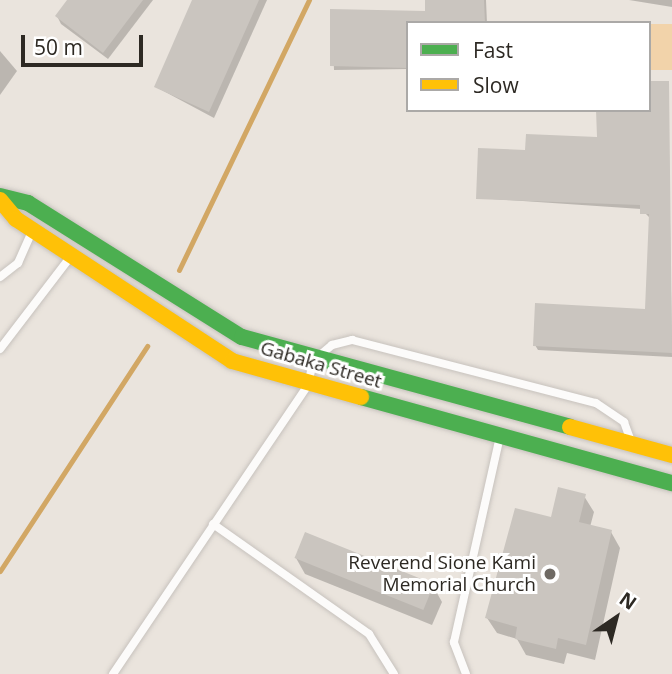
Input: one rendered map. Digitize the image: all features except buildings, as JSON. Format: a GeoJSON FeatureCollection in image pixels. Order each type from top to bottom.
{"type":"FeatureCollection","features":[{"type":"Feature","properties":{"kind":"street","name":"Gabaka Street"},"geometry":{"type":"LineString","coordinates":[[0,198],[33,230],[202,347],[307,385],[672,483]]}},
{"type":"Feature","properties":{"kind":"street","name":"Gabaka Street"},"geometry":{"type":"LineString","coordinates":[[0,198],[28,203],[213,323],[313,361],[672,455]]}},
{"type":"Feature","properties":{"kind":"lane"},"geometry":{"type":"LineString","coordinates":[[0,277],[18,263],[33,230]]}},
{"type":"Feature","properties":{"kind":"lane"},"geometry":{"type":"LineString","coordinates":[[0,349],[71,256]]}},
{"type":"Feature","properties":{"kind":"lane"},"geometry":{"type":"LineString","coordinates":[[113,674],[307,385],[313,361],[332,345],[352,340],[526,384],[613,412],[632,443]]}},
{"type":"Feature","properties":{"kind":"lane"},"geometry":{"type":"LineString","coordinates":[[466,674],[454,642],[500,436]]}},
{"type":"Feature","properties":{"kind":"lane"},"geometry":{"type":"LineString","coordinates":[[213,524],[369,634],[394,674]]}},
{"type":"Feature","properties":{"kind":"shaded area"},"geometry":{"type":"Polygon","coordinates":[[[651,24],[672,24],[672,70],[651,70],[651,24]]]}},
{"type":"Feature","properties":{"kind":"waterway"},"geometry":{"type":"LineString","coordinates":[[179,270],[309,0]]}},
{"type":"Feature","properties":{"kind":"waterway"},"geometry":{"type":"LineString","coordinates":[[0,571],[147,346]]}},
{"type":"Feature","properties":{"kind":"traffic: fast"},"geometry":{"type":"LineString","coordinates":[[0,196],[28,203],[242,337],[570,427]]}},
{"type":"Feature","properties":{"kind":"traffic: fast"},"geometry":{"type":"LineString","coordinates":[[361,397],[672,483]]}},
{"type":"Feature","properties":{"kind":"traffic: slow"},"geometry":{"type":"LineString","coordinates":[[0,200],[16,219],[232,361],[361,397]]}},
{"type":"Feature","properties":{"kind":"traffic: slow"},"geometry":{"type":"LineString","coordinates":[[570,427],[672,455]]}},
{"type":"Feature","properties":{"kind":"place","name":"Reverend Sione Kami Memorial Church"},"geometry":{"type":"Point","coordinates":[550,574]}}]}
